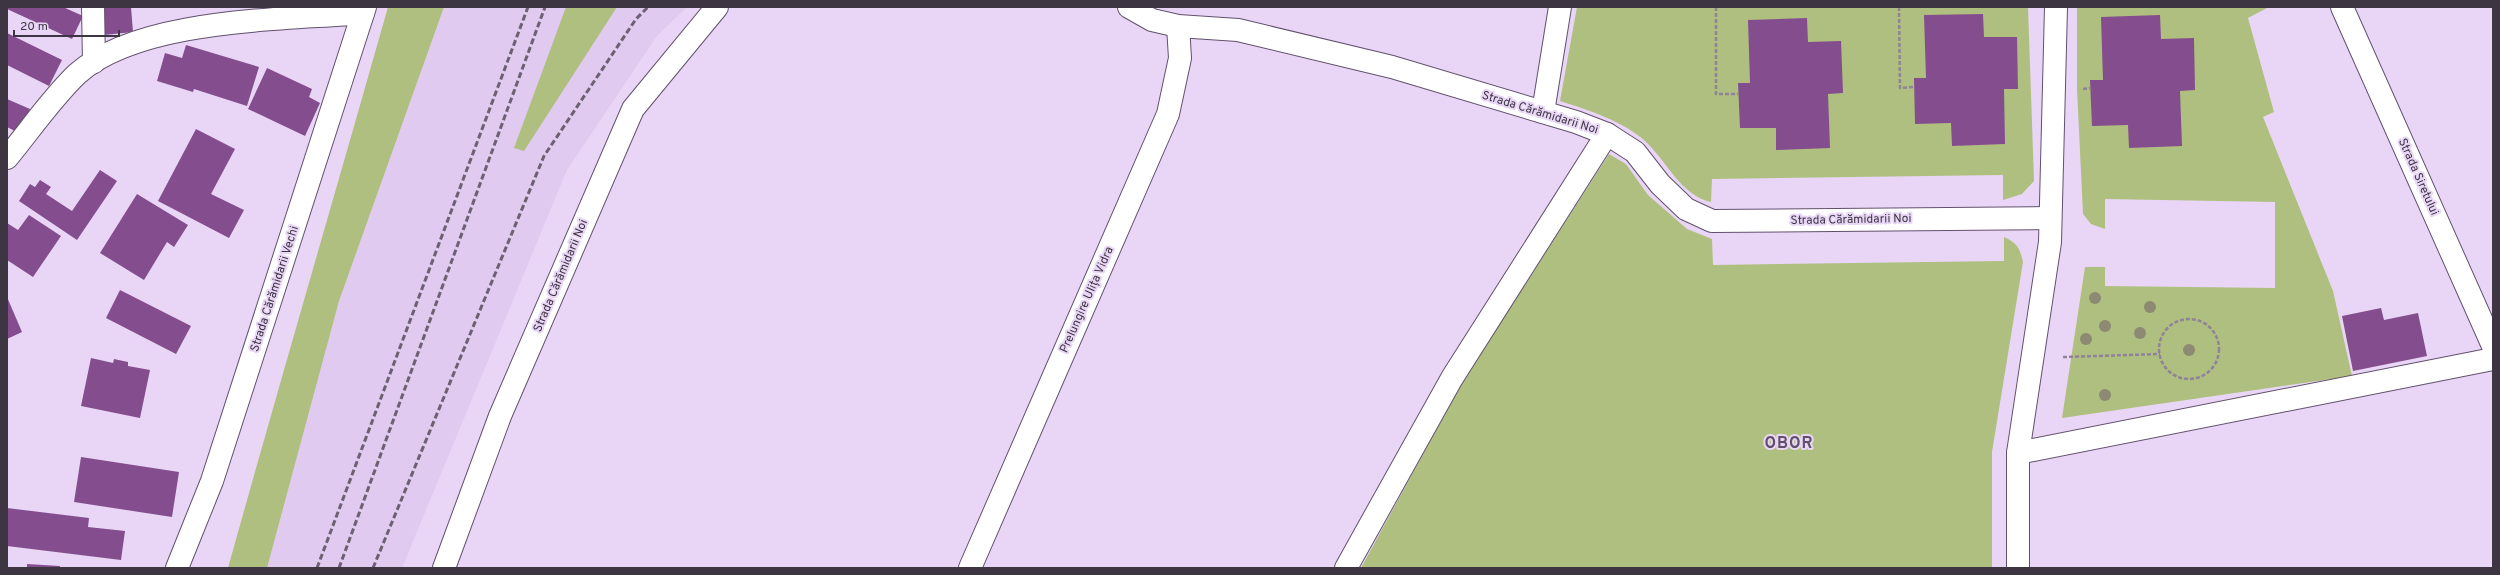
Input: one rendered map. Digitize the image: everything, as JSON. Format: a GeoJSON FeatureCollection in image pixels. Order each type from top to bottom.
{"type":"FeatureCollection","features":[{"type":"Feature","properties":{"kind":"street"},"geometry":{"type":"LineString","coordinates":[[93,7],[94,62]]}},
{"type":"Feature","properties":{"kind":"street","name":"Strada Cărămidarii Noi"},"geometry":{"type":"LineString","coordinates":[[444,568],[500,416],[633,109],[717,7]]}},
{"type":"Feature","properties":{"kind":"street","name":"Strada Cărămidarii Noi"},"geometry":{"type":"LineString","coordinates":[[1129,7],[1152,20],[1178,26],[1238,30],[1392,67],[1542,112],[1607,134],[1635,152],[1660,184],[1686,209],[1712,221],[2050,218]]}},
{"type":"Feature","properties":{"kind":"street"},"geometry":{"type":"LineString","coordinates":[[1542,112],[1560,7]]}},
{"type":"Feature","properties":{"kind":"street"},"geometry":{"type":"LineString","coordinates":[[2018,568],[2018,453],[2050,242],[2056,7]]}},
{"type":"Feature","properties":{"kind":"street","name":"Strada Siretului"},"geometry":{"type":"LineString","coordinates":[[2342,7],[2493,346]]}},
{"type":"Feature","properties":{"kind":"street"},"geometry":{"type":"LineString","coordinates":[[7,158],[77,74],[94,62],[142,41],[195,28],[364,10]]}},
{"type":"Feature","properties":{"kind":"street","name":"Strada Cărămidarii Vechi"},"geometry":{"type":"LineString","coordinates":[[176,568],[212,481],[364,10]]}},
{"type":"Feature","properties":{"kind":"street","name":"Prelungire Ulița Vidra"},"geometry":{"type":"LineString","coordinates":[[970,568],[1168,114],[1180,58],[1178,26]]}},
{"type":"Feature","properties":{"kind":"street"},"geometry":{"type":"LineString","coordinates":[[1346,568],[1452,378],[1607,134]]}},
{"type":"Feature","properties":{"kind":"street"},"geometry":{"type":"LineString","coordinates":[[2018,453],[2493,359]]}},
{"type":"Feature","properties":{"kind":"path"},"geometry":{"type":"LineString","coordinates":[[1716,7],[1716,94],[1738,94]]}},
{"type":"Feature","properties":{"kind":"path"},"geometry":{"type":"LineString","coordinates":[[1899,7],[1900,88],[1914,87]]}},
{"type":"Feature","properties":{"kind":"path"},"geometry":{"type":"LineString","coordinates":[[2184,319],[2205,323],[2213,330],[2220,349],[2218,360],[2212,369],[2204,376],[2194,379],[2174,376],[2166,369],[2160,354],[2161,338],[2166,330],[2174,323],[2184,319]]}},
{"type":"Feature","properties":{"kind":"path"},"geometry":{"type":"LineString","coordinates":[[2033,358],[2160,354]]}},
{"type":"Feature","properties":{"kind":"shaded area"},"geometry":{"type":"Polygon","coordinates":[[[444,7],[687,7],[657,36],[567,170],[402,568],[267,568],[339,301],[444,7]]]}},
{"type":"Feature","properties":{"kind":"green space"},"geometry":{"type":"Polygon","coordinates":[[[388,7],[444,7],[339,301],[267,568],[228,568],[267,428],[388,7]]]}},
{"type":"Feature","properties":{"kind":"green space"},"geometry":{"type":"Polygon","coordinates":[[[566,7],[617,7],[524,151],[514,148],[566,7]]]}},
{"type":"Feature","properties":{"kind":"green space"},"geometry":{"type":"Polygon","coordinates":[[[1577,7],[2028,7],[2034,181],[2022,194],[2003,200],[2003,175],[1712,179],[1711,202],[1700,198],[1682,185],[1653,149],[1636,134],[1605,117],[1560,101],[1577,7]]]}},
{"type":"Feature","properties":{"kind":"green space"},"geometry":{"type":"Polygon","coordinates":[[[2077,7],[2269,7],[2248,18],[2274,112],[2263,117],[2333,291],[2352,376],[2062,418],[2085,267],[2105,267],[2105,286],[2275,288],[2275,202],[2105,199],[2105,229],[2091,224],[2083,214],[2077,89],[2077,7]]]}},
{"type":"Feature","properties":{"kind":"green space"},"geometry":{"type":"Polygon","coordinates":[[[1609,154],[1626,164],[1648,195],[1687,229],[1712,239],[1713,265],[2004,261],[2004,237],[2015,244],[2021,253],[2023,262],[1992,452],[1992,568],[1361,568],[1463,381],[1609,154]]]}},
{"type":"Feature","properties":{"kind":"building"},"geometry":{"type":"Polygon","coordinates":[[[7,7],[63,7],[83,16],[72,39],[7,9],[7,7]]]}},
{"type":"Feature","properties":{"kind":"building"},"geometry":{"type":"Polygon","coordinates":[[[102,7],[131,7],[133,32],[104,35],[102,7]]]}},
{"type":"Feature","properties":{"kind":"building"},"geometry":{"type":"Polygon","coordinates":[[[1983,14],[1984,37],[2017,37],[2018,89],[2004,89],[2005,144],[1952,146],[1951,123],[1915,124],[1914,78],[1926,78],[1924,15],[1983,14]]]}},
{"type":"Feature","properties":{"kind":"building"},"geometry":{"type":"Polygon","coordinates":[[[2160,15],[2161,39],[2194,38],[2195,90],[2180,91],[2182,146],[2129,148],[2128,125],[2092,126],[2090,80],[2103,80],[2101,17],[2160,15]]]}},
{"type":"Feature","properties":{"kind":"building"},"geometry":{"type":"Polygon","coordinates":[[[1807,18],[1808,42],[1841,41],[1843,93],[1828,94],[1830,148],[1776,150],[1776,128],[1740,128],[1738,83],[1750,83],[1748,20],[1807,18]]]}},
{"type":"Feature","properties":{"kind":"building"},"geometry":{"type":"Polygon","coordinates":[[[7,33],[62,60],[49,86],[7,65],[7,33]]]}},
{"type":"Feature","properties":{"kind":"building"},"geometry":{"type":"Polygon","coordinates":[[[186,45],[259,67],[247,106],[194,89],[193,92],[157,81],[165,53],[182,58],[186,45]]]}},
{"type":"Feature","properties":{"kind":"building"},"geometry":{"type":"Polygon","coordinates":[[[267,68],[312,89],[309,97],[320,103],[305,136],[248,109],[267,68]]]}},
{"type":"Feature","properties":{"kind":"building"},"geometry":{"type":"Polygon","coordinates":[[[7,99],[30,109],[19,133],[7,127],[7,99]]]}},
{"type":"Feature","properties":{"kind":"building"},"geometry":{"type":"Polygon","coordinates":[[[196,129],[235,149],[211,194],[244,210],[229,238],[158,201],[196,129]]]}},
{"type":"Feature","properties":{"kind":"building"},"geometry":{"type":"Polygon","coordinates":[[[100,170],[117,181],[77,240],[19,201],[30,184],[35,187],[40,180],[51,187],[46,194],[72,211],[100,170]]]}},
{"type":"Feature","properties":{"kind":"building"},"geometry":{"type":"Polygon","coordinates":[[[137,194],[188,225],[174,247],[167,242],[144,280],[100,253],[137,194]]]}},
{"type":"Feature","properties":{"kind":"building"},"geometry":{"type":"Polygon","coordinates":[[[29,215],[61,236],[33,277],[7,260],[7,223],[18,230],[29,215]]]}},
{"type":"Feature","properties":{"kind":"building"},"geometry":{"type":"Polygon","coordinates":[[[120,290],[191,326],[176,354],[106,318],[120,290]]]}},
{"type":"Feature","properties":{"kind":"building"},"geometry":{"type":"Polygon","coordinates":[[[7,297],[22,332],[7,339],[7,297]]]}},
{"type":"Feature","properties":{"kind":"building"},"geometry":{"type":"Polygon","coordinates":[[[2381,308],[2384,320],[2418,313],[2427,356],[2353,371],[2342,316],[2381,308]]]}},
{"type":"Feature","properties":{"kind":"building"},"geometry":{"type":"Polygon","coordinates":[[[91,358],[113,363],[114,359],[128,362],[128,366],[150,370],[140,418],[81,406],[91,358]]]}},
{"type":"Feature","properties":{"kind":"building"},"geometry":{"type":"Polygon","coordinates":[[[81,457],[179,472],[172,517],[74,502],[81,457]]]}},
{"type":"Feature","properties":{"kind":"building"},"geometry":{"type":"Polygon","coordinates":[[[7,508],[89,518],[88,527],[125,531],[121,560],[7,546],[7,508]]]}},
{"type":"Feature","properties":{"kind":"building"},"geometry":{"type":"Polygon","coordinates":[[[27,564],[60,566],[60,568],[27,568],[27,564]]]}},
{"type":"Feature","properties":{"kind":"railway"},"geometry":{"type":"LineString","coordinates":[[317,568],[528,7]]}},
{"type":"Feature","properties":{"kind":"railway"},"geometry":{"type":"LineString","coordinates":[[339,568],[545,7]]}},
{"type":"Feature","properties":{"kind":"railway"},"geometry":{"type":"LineString","coordinates":[[373,568],[544,156],[636,19],[648,7]]}},
{"type":"Feature","properties":{"kind":"district","name":"OBOR"},"geometry":{"type":"Point","coordinates":[1789,444]}}]}
